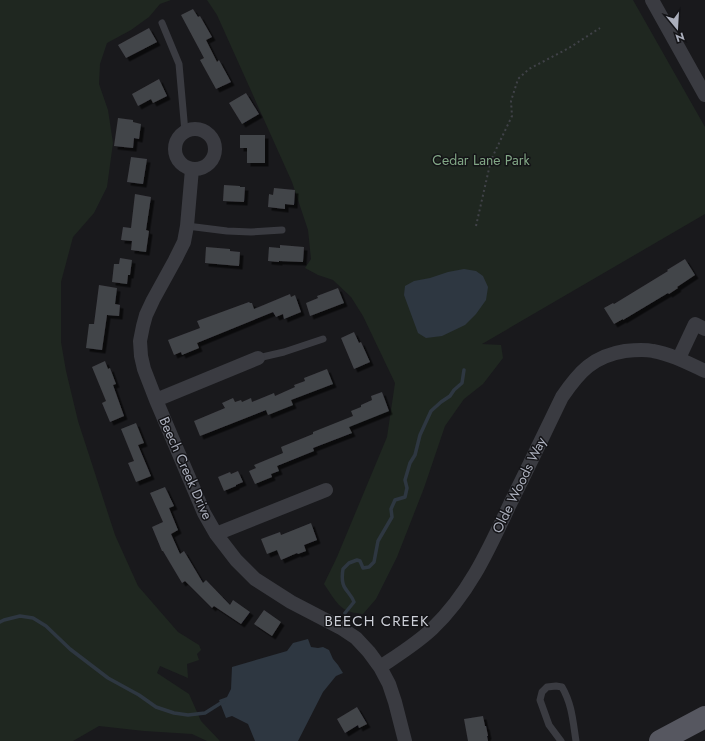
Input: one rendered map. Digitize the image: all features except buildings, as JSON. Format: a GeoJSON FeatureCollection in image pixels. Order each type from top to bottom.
{"type":"FeatureCollection","features":[{"type":"Feature","properties":{"kind":"main road"},"geometry":{"type":"LineString","coordinates":[[660,741],[705,717]]}},
{"type":"Feature","properties":{"kind":"street"},"geometry":{"type":"LineString","coordinates":[[652,0],[705,95]]}},
{"type":"Feature","properties":{"kind":"street"},"geometry":{"type":"LineString","coordinates":[[193,129],[206,132],[214,143],[214,156],[210,162],[199,169],[192,169],[180,164],[177,158],[175,146],[181,134],[185,132],[193,129]]}},
{"type":"Feature","properties":{"kind":"street","name":"Beech Creek Drive"},"geometry":{"type":"LineString","coordinates":[[192,169],[187,226],[184,242],[153,300],[143,326],[140,341],[144,369],[204,513],[216,534],[236,560],[255,579],[291,602],[341,628],[356,638],[369,652],[380,667],[389,684],[405,741]]}},
{"type":"Feature","properties":{"kind":"street"},"geometry":{"type":"LineString","coordinates":[[679,358],[695,324],[705,329]]}},
{"type":"Feature","properties":{"kind":"street","name":"Olde Woods Way"},"geometry":{"type":"LineString","coordinates":[[380,667],[415,644],[432,629],[474,577],[562,397],[573,380],[585,368],[599,359],[617,352],[635,350],[653,351],[679,358],[705,371]]}},
{"type":"Feature","properties":{"kind":"street","name":"Beech Creek Drive"},"geometry":{"type":"LineString","coordinates":[[156,400],[258,358]]}},
{"type":"Feature","properties":{"kind":"street","name":"Beech Creek Drive"},"geometry":{"type":"LineString","coordinates":[[216,534],[326,490]]}},
{"type":"Feature","properties":{"kind":"lane"},"geometry":{"type":"LineString","coordinates":[[162,23],[179,64],[185,132]]}},
{"type":"Feature","properties":{"kind":"lane"},"geometry":{"type":"LineString","coordinates":[[187,226],[226,231],[251,232],[282,230]]}},
{"type":"Feature","properties":{"kind":"lane"},"geometry":{"type":"LineString","coordinates":[[258,358],[284,352],[323,339]]}},
{"type":"Feature","properties":{"kind":"lane"},"geometry":{"type":"LineString","coordinates":[[561,741],[549,726],[540,700],[542,692],[547,687],[562,687],[567,696],[572,712],[576,741]]}},
{"type":"Feature","properties":{"kind":"path"},"geometry":{"type":"LineString","coordinates":[[476,226],[491,160],[512,116],[511,101],[518,79],[529,69],[569,48],[600,28]]}},
{"type":"Feature","properties":{"kind":"green space"},"geometry":{"type":"Polygon","coordinates":[[[0,0],[171,0],[160,4],[149,17],[131,30],[107,43],[100,64],[99,84],[108,110],[113,143],[107,187],[94,213],[73,237],[61,282],[61,342],[66,371],[78,421],[115,535],[138,586],[178,632],[199,645],[201,650],[197,654],[199,660],[187,664],[188,678],[160,666],[157,673],[189,694],[201,721],[220,741],[207,741],[192,734],[99,726],[73,741],[0,741],[0,0]]]}},
{"type":"Feature","properties":{"kind":"green space","name":"Cedar Lane Park"},"geometry":{"type":"Polygon","coordinates":[[[207,0],[633,0],[705,127],[705,214],[482,344],[501,345],[503,358],[483,384],[464,399],[445,426],[424,488],[397,557],[376,599],[363,614],[354,613],[341,607],[324,584],[337,557],[387,437],[395,383],[363,316],[351,297],[333,280],[318,275],[305,268],[311,259],[308,230],[292,182],[217,15],[207,0]]]}},
{"type":"Feature","properties":{"kind":"shaded area"},"geometry":{"type":"Polygon","coordinates":[[[464,269],[476,271],[483,276],[488,287],[486,300],[476,314],[465,325],[442,336],[426,338],[418,333],[404,295],[405,286],[414,281],[464,269]]]}},
{"type":"Feature","properties":{"kind":"shaded area"},"geometry":{"type":"Polygon","coordinates":[[[308,639],[311,647],[323,647],[329,650],[333,659],[343,673],[336,676],[323,692],[298,741],[255,741],[248,724],[232,716],[226,718],[219,700],[227,697],[231,689],[232,667],[287,651],[293,643],[308,639]]]}},
{"type":"Feature","properties":{"kind":"waterway"},"geometry":{"type":"LineString","coordinates":[[345,613],[354,602],[343,583],[343,569],[349,563],[357,560],[360,561],[363,568],[369,567],[374,562],[378,541],[392,517],[391,509],[395,500],[405,497],[407,488],[405,480],[410,463],[415,455],[420,435],[431,411],[450,396],[462,383],[464,370]]}},
{"type":"Feature","properties":{"kind":"waterway"},"geometry":{"type":"LineString","coordinates":[[0,622],[20,616],[33,618],[46,626],[70,649],[108,678],[139,695],[156,707],[174,713],[188,715],[205,713],[224,701]]}},
{"type":"Feature","properties":{"kind":"district","name":"BEECH CREEK"},"geometry":{"type":"Point","coordinates":[377,621]}}]}
